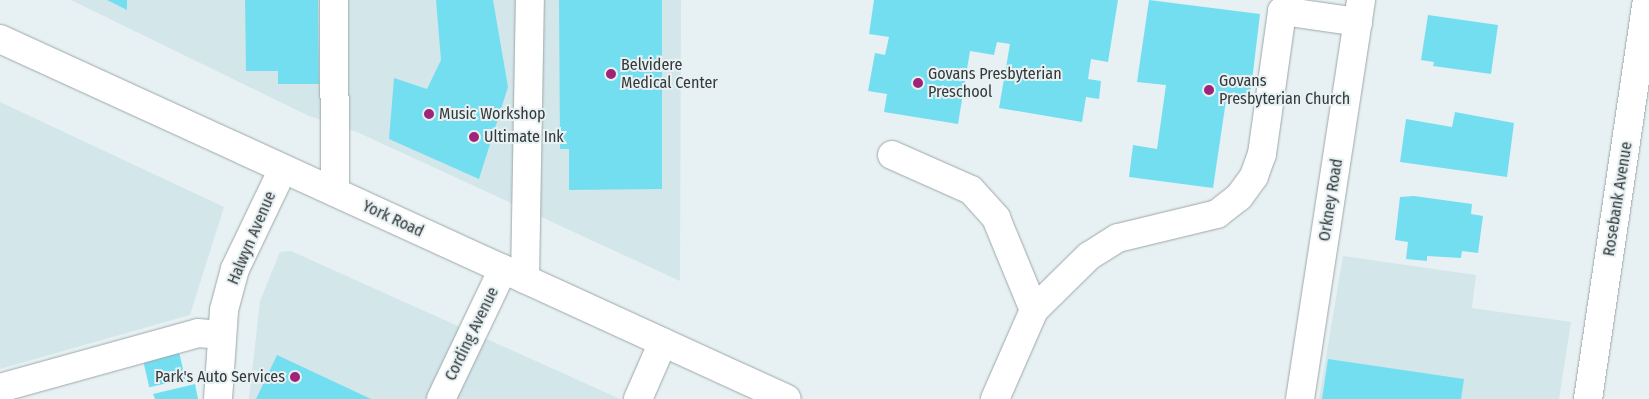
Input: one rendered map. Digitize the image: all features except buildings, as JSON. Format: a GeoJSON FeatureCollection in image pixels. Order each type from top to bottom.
{"type":"FeatureCollection","features":[{"type":"Feature","properties":{"kind":"street"},"geometry":{"type":"LineString","coordinates":[[334,0],[335,192]]}},
{"type":"Feature","properties":{"kind":"street"},"geometry":{"type":"LineString","coordinates":[[514,274],[530,0]]}},
{"type":"Feature","properties":{"kind":"street","name":"Rosebank Avenue"},"geometry":{"type":"LineString","coordinates":[[1588,399],[1648,0]]}},
{"type":"Feature","properties":{"kind":"street"},"geometry":{"type":"LineString","coordinates":[[995,399],[1034,310],[1089,256],[1118,238],[1217,214],[1239,197],[1254,176],[1262,154],[1275,5],[1360,11]]}},
{"type":"Feature","properties":{"kind":"street","name":"Orkney Road"},"geometry":{"type":"LineString","coordinates":[[1300,399],[1360,11]]}},
{"type":"Feature","properties":{"kind":"street","name":"York Road"},"geometry":{"type":"LineString","coordinates":[[0,39],[786,399]]}},
{"type":"Feature","properties":{"kind":"street"},"geometry":{"type":"LineString","coordinates":[[892,155],[970,190],[990,211],[1018,267],[1034,310]]}},
{"type":"Feature","properties":{"kind":"street","name":"Halwyn Avenue"},"geometry":{"type":"LineString","coordinates":[[218,399],[220,335],[236,268],[283,169]]}},
{"type":"Feature","properties":{"kind":"street","name":"Cording Avenue"},"geometry":{"type":"LineString","coordinates":[[441,399],[514,274]]}},
{"type":"Feature","properties":{"kind":"street"},"geometry":{"type":"LineString","coordinates":[[0,388],[198,332],[220,335]]}},
{"type":"Feature","properties":{"kind":"street"},"geometry":{"type":"LineString","coordinates":[[638,399],[663,342]]}},
{"type":"Feature","properties":{"kind":"shaded area"},"geometry":{"type":"Polygon","coordinates":[[[71,0],[681,0],[680,281],[357,132],[309,116],[71,0]]]}},
{"type":"Feature","properties":{"kind":"shaded area"},"geometry":{"type":"Polygon","coordinates":[[[0,102],[224,207],[190,315],[0,369],[0,102]]]}},
{"type":"Feature","properties":{"kind":"shaded area"},"geometry":{"type":"Polygon","coordinates":[[[291,251],[620,399],[249,399],[260,301],[280,252],[291,251]]]}},
{"type":"Feature","properties":{"kind":"shaded area"},"geometry":{"type":"Polygon","coordinates":[[[1343,256],[1476,275],[1472,308],[1571,322],[1559,399],[1319,399],[1343,256]]]}},
{"type":"Feature","properties":{"kind":"place","name":"Belvidere Medical Center"},"geometry":{"type":"Point","coordinates":[611,74]}},
{"type":"Feature","properties":{"kind":"place","name":"Govans Presbyterian Preschool"},"geometry":{"type":"Point","coordinates":[918,83]}},
{"type":"Feature","properties":{"kind":"place","name":"Govans Presbyterian Church"},"geometry":{"type":"Point","coordinates":[1209,90]}},
{"type":"Feature","properties":{"kind":"place","name":"Music Workshop"},"geometry":{"type":"Point","coordinates":[429,114]}},
{"type":"Feature","properties":{"kind":"place","name":"Ultimate Ink"},"geometry":{"type":"Point","coordinates":[474,137]}},
{"type":"Feature","properties":{"kind":"place","name":"Park's Auto Services"},"geometry":{"type":"Point","coordinates":[295,377]}}]}
